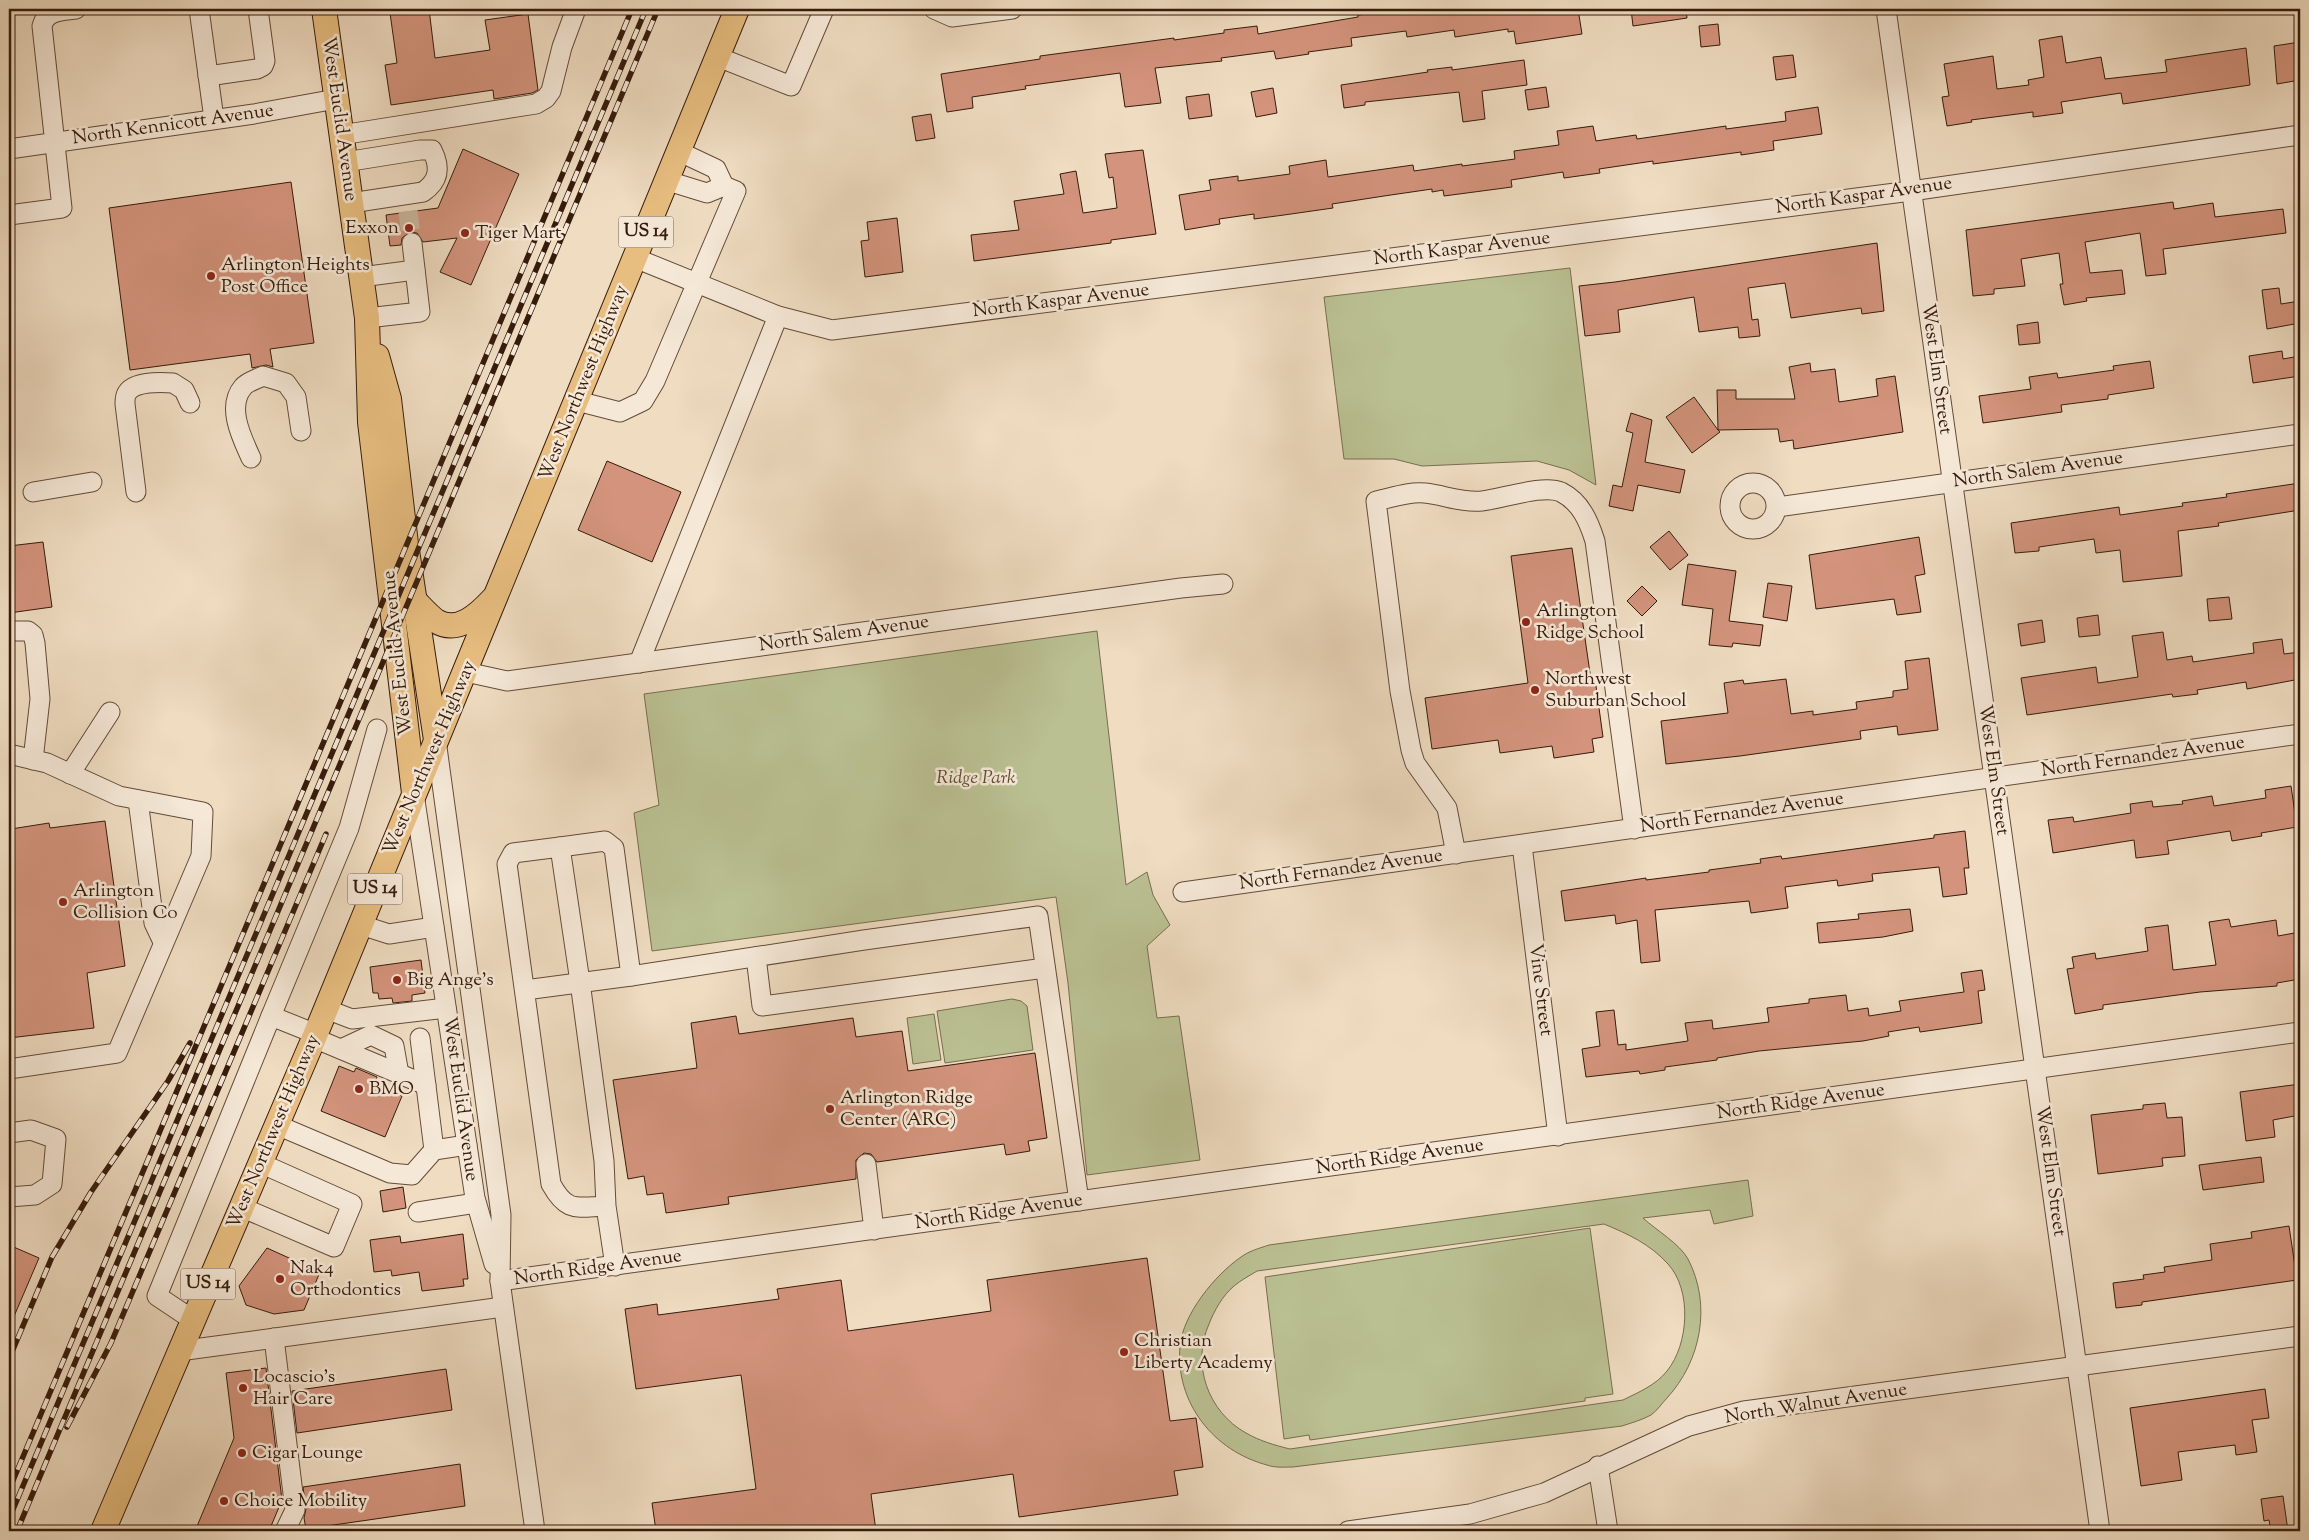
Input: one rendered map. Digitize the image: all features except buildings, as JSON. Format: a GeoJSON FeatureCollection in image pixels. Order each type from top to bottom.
{"type":"FeatureCollection","features":[{"type":"Feature","properties":{"kind":"main road","name":"West Euclid Avenue"},"geometry":{"type":"LineString","coordinates":[[324,9],[367,318],[388,400],[436,740]]}},
{"type":"Feature","properties":{"kind":"main road","name":"West Northwest Highway"},"geometry":{"type":"LineString","coordinates":[[103,1531],[315,1036],[680,152],[737,9]]}},
{"type":"Feature","properties":{"kind":"main road","name":"West Euclid Avenue"},"geometry":{"type":"LineString","coordinates":[[367,318],[370,422],[414,794]]}},
{"type":"Feature","properties":{"kind":"main road"},"geometry":{"type":"LineString","coordinates":[[416,602],[437,621],[448,626],[462,623],[476,616],[498,594]]}},
{"type":"Feature","properties":{"kind":"street"},"geometry":{"type":"LineString","coordinates":[[9,215],[62,208],[42,26],[44,18],[49,14],[76,9]]}},
{"type":"Feature","properties":{"kind":"street"},"geometry":{"type":"LineString","coordinates":[[199,9],[214,120]]}},
{"type":"Feature","properties":{"kind":"street"},"geometry":{"type":"LineString","coordinates":[[208,76],[257,69],[263,66],[265,61],[258,9]]}},
{"type":"Feature","properties":{"kind":"street"},"geometry":{"type":"LineString","coordinates":[[341,135],[536,104],[546,98],[551,91],[562,47],[576,9]]}},
{"type":"Feature","properties":{"kind":"street"},"geometry":{"type":"LineString","coordinates":[[718,57],[791,86],[824,9]]}},
{"type":"Feature","properties":{"kind":"street"},"geometry":{"type":"LineString","coordinates":[[934,9],[952,17],[1012,9]]}},
{"type":"Feature","properties":{"kind":"street","name":"West Elm Street"},"geometry":{"type":"LineString","coordinates":[[1886,9],[2100,1531]]}},
{"type":"Feature","properties":{"kind":"street","name":"North Kennicott Avenue"},"geometry":{"type":"LineString","coordinates":[[9,149],[214,120],[336,99]]}},
{"type":"Feature","properties":{"kind":"street","name":"North Kaspar Avenue"},"geometry":{"type":"LineString","coordinates":[[635,258],[778,316],[832,330],[1911,191],[2300,135]]}},
{"type":"Feature","properties":{"kind":"street"},"geometry":{"type":"LineString","coordinates":[[345,162],[420,150],[432,150],[436,158],[437,177],[432,186],[423,192],[401,201],[351,203]]}},
{"type":"Feature","properties":{"kind":"street"},"geometry":{"type":"LineString","coordinates":[[577,401],[620,412],[643,401],[655,381],[698,283],[736,191],[724,186],[716,169],[680,152]]}},
{"type":"Feature","properties":{"kind":"street"},"geometry":{"type":"LineString","coordinates":[[668,181],[707,194],[724,186]]}},
{"type":"Feature","properties":{"kind":"street"},"geometry":{"type":"LineString","coordinates":[[367,318],[420,312],[412,242]]}},
{"type":"Feature","properties":{"kind":"street"},"geometry":{"type":"LineString","coordinates":[[361,277],[415,270]]}},
{"type":"Feature","properties":{"kind":"street"},"geometry":{"type":"LineString","coordinates":[[639,663],[778,316]]}},
{"type":"Feature","properties":{"kind":"street"},"geometry":{"type":"LineString","coordinates":[[251,458],[238,431],[235,400],[243,386],[263,376],[286,383],[296,397],[302,431]]}},
{"type":"Feature","properties":{"kind":"street"},"geometry":{"type":"LineString","coordinates":[[136,492],[125,404],[126,394],[132,388],[140,386],[173,383],[184,390],[190,403]]}},
{"type":"Feature","properties":{"kind":"street","name":"North Salem Avenue"},"geometry":{"type":"LineString","coordinates":[[1776,507],[2300,434]]}},
{"type":"Feature","properties":{"kind":"street"},"geometry":{"type":"LineString","coordinates":[[34,492],[92,482]]}},
{"type":"Feature","properties":{"kind":"street"},"geometry":{"type":"LineString","coordinates":[[1456,854],[1447,808],[1415,763],[1410,750],[1400,691],[1376,502],[1406,494],[1424,493],[1463,501],[1481,501],[1548,490],[1560,492],[1571,498],[1588,518],[1595,541],[1634,829]]}},
{"type":"Feature","properties":{"kind":"street","name":"North Salem Avenue"},"geometry":{"type":"LineString","coordinates":[[466,672],[507,681],[1181,588],[1223,584]]}},
{"type":"Feature","properties":{"kind":"street"},"geometry":{"type":"LineString","coordinates":[[9,631],[28,631],[33,635],[40,699],[33,760]]}},
{"type":"Feature","properties":{"kind":"street"},"geometry":{"type":"LineString","coordinates":[[70,774],[110,712]]}},
{"type":"Feature","properties":{"kind":"street"},"geometry":{"type":"LineString","coordinates":[[193,1320],[157,1296],[349,828],[377,730]]}},
{"type":"Feature","properties":{"kind":"street","name":"North Fernandez Avenue"},"geometry":{"type":"LineString","coordinates":[[1183,892],[2300,734]]}},
{"type":"Feature","properties":{"kind":"street","name":"West Euclid Avenue"},"geometry":{"type":"LineString","coordinates":[[436,740],[501,1215],[500,1282],[535,1531]]}},
{"type":"Feature","properties":{"kind":"street"},"geometry":{"type":"LineString","coordinates":[[9,754],[47,763],[119,796],[204,812],[201,856],[117,1053],[9,1069]]}},
{"type":"Feature","properties":{"kind":"street","name":"West Euclid Avenue"},"geometry":{"type":"LineString","coordinates":[[414,794],[476,1203],[500,1282]]}},
{"type":"Feature","properties":{"kind":"street"},"geometry":{"type":"LineString","coordinates":[[138,800],[154,923],[163,942]]}},
{"type":"Feature","properties":{"kind":"street"},"geometry":{"type":"LineString","coordinates":[[606,1206],[574,1208],[560,1200],[551,1184],[507,864],[513,853],[605,841],[614,848],[631,976]]}},
{"type":"Feature","properties":{"kind":"street","name":"Vine Street"},"geometry":{"type":"LineString","coordinates":[[1522,844],[1558,1136]]}},
{"type":"Feature","properties":{"kind":"street"},"geometry":{"type":"LineString","coordinates":[[560,847],[604,1161],[606,1206],[615,1266]]}},
{"type":"Feature","properties":{"kind":"street"},"geometry":{"type":"LineString","coordinates":[[524,990],[1038,916],[1079,1201]]}},
{"type":"Feature","properties":{"kind":"street"},"geometry":{"type":"LineString","coordinates":[[361,925],[389,934],[434,927]]}},
{"type":"Feature","properties":{"kind":"street"},"geometry":{"type":"LineString","coordinates":[[756,957],[762,1006],[1045,968]]}},
{"type":"Feature","properties":{"kind":"street"},"geometry":{"type":"LineString","coordinates":[[326,1009],[352,1019],[446,1008]]}},
{"type":"Feature","properties":{"kind":"street"},"geometry":{"type":"LineString","coordinates":[[271,1016],[341,1049],[426,1085]]}},
{"type":"Feature","properties":{"kind":"street","name":"North Ridge Avenue"},"geometry":{"type":"LineString","coordinates":[[500,1282],[2300,1032]]}},
{"type":"Feature","properties":{"kind":"street"},"geometry":{"type":"LineString","coordinates":[[420,1038],[434,1150]]}},
{"type":"Feature","properties":{"kind":"street"},"geometry":{"type":"LineString","coordinates":[[277,1125],[390,1173],[412,1175],[434,1150],[467,1145]]}},
{"type":"Feature","properties":{"kind":"street"},"geometry":{"type":"LineString","coordinates":[[9,1133],[31,1130],[56,1139],[52,1184],[35,1195],[9,1197]]}},
{"type":"Feature","properties":{"kind":"street"},"geometry":{"type":"LineString","coordinates":[[241,1207],[334,1247],[352,1204],[260,1163]]}},
{"type":"Feature","properties":{"kind":"street"},"geometry":{"type":"LineString","coordinates":[[866,1164],[874,1230]]}},
{"type":"Feature","properties":{"kind":"street"},"geometry":{"type":"LineString","coordinates":[[418,1212],[476,1203]]}},
{"type":"Feature","properties":{"kind":"street","name":"North Ridge Avenue"},"geometry":{"type":"LineString","coordinates":[[179,1351],[503,1307]]}},
{"type":"Feature","properties":{"kind":"street","name":"North Walnut Avenue"},"geometry":{"type":"LineString","coordinates":[[1348,1531],[1470,1514],[1544,1492],[1689,1426],[1744,1411],[2300,1336]]}},
{"type":"Feature","properties":{"kind":"street"},"geometry":{"type":"LineString","coordinates":[[274,1338],[295,1510],[286,1531]]}},
{"type":"Feature","properties":{"kind":"street"},"geometry":{"type":"LineString","coordinates":[[1598,1466],[1608,1531]]}},
{"type":"Feature","properties":{"kind":"green space"},"geometry":{"type":"Polygon","coordinates":[[[1570,268],[1596,485],[1569,470],[1537,461],[1422,466],[1394,459],[1344,459],[1324,297],[1570,268]]]}},
{"type":"Feature","properties":{"kind":"green space","name":"Ridge Park"},"geometry":{"type":"Polygon","coordinates":[[[1097,631],[1126,885],[1147,872],[1153,895],[1170,925],[1147,946],[1157,1018],[1179,1016],[1200,1160],[1087,1175],[1068,983],[1056,897],[652,951],[634,813],[659,805],[644,694],[1097,631]]]}},
{"type":"Feature","properties":{"kind":"green space"},"geometry":{"type":"Polygon","coordinates":[[[1012,999],[1021,1001],[1027,1006],[1033,1050],[945,1063],[937,1011],[1012,999]]]}},
{"type":"Feature","properties":{"kind":"green space"},"geometry":{"type":"Polygon","coordinates":[[[934,1014],[941,1060],[913,1064],[907,1018],[934,1014]]]}},
{"type":"Feature","properties":{"kind":"green space"},"geometry":{"type":"Polygon","coordinates":[[[1748,1180],[1753,1216],[1714,1224],[1710,1210],[1643,1218],[1674,1243],[1688,1259],[1700,1295],[1701,1313],[1695,1350],[1688,1367],[1679,1383],[1651,1415],[1622,1426],[1293,1467],[1273,1467],[1248,1458],[1230,1449],[1215,1436],[1202,1422],[1191,1405],[1184,1387],[1180,1367],[1182,1334],[1187,1321],[1202,1296],[1221,1274],[1241,1257],[1251,1251],[1269,1245],[1748,1180]],[[1604,1224],[1257,1271],[1239,1282],[1226,1294],[1211,1319],[1204,1339],[1202,1355],[1206,1386],[1222,1413],[1233,1424],[1257,1438],[1290,1449],[1623,1400],[1658,1380],[1674,1360],[1680,1347],[1683,1332],[1684,1302],[1676,1275],[1661,1257],[1646,1245],[1604,1224]]]}},
{"type":"Feature","properties":{"kind":"green space"},"geometry":{"type":"Polygon","coordinates":[[[1590,1228],[1613,1394],[1585,1398],[1585,1401],[1310,1440],[1309,1435],[1284,1439],[1265,1277],[1590,1228]]]}},
{"type":"Feature","properties":{"kind":"tunnel"},"geometry":{"type":"LineString","coordinates":[[408,211],[412,243]]}},
{"type":"Feature","properties":{"kind":"railway"},"geometry":{"type":"LineString","coordinates":[[9,1490],[632,9]]}},
{"type":"Feature","properties":{"kind":"railway"},"geometry":{"type":"LineString","coordinates":[[9,1519],[646,9]]}},
{"type":"Feature","properties":{"kind":"railway"},"geometry":{"type":"LineString","coordinates":[[17,1531],[658,9]]}},
{"type":"Feature","properties":{"kind":"railway"},"geometry":{"type":"LineString","coordinates":[[67,1427],[111,1343],[326,834]]}},
{"type":"Feature","properties":{"kind":"railway"},"geometry":{"type":"LineString","coordinates":[[9,1359],[52,1257],[91,1192],[168,1081],[190,1043]]}},
{"type":"Feature","properties":{"kind":"place","name":"Exxon"},"geometry":{"type":"Point","coordinates":[409,228]}},
{"type":"Feature","properties":{"kind":"place","name":"Tiger Mart"},"geometry":{"type":"Point","coordinates":[465,233]}},
{"type":"Feature","properties":{"kind":"place","name":"Arlington Heights Post Office"},"geometry":{"type":"Point","coordinates":[211,276]}},
{"type":"Feature","properties":{"kind":"place","name":"Arlington Ridge School"},"geometry":{"type":"Point","coordinates":[1526,622]}},
{"type":"Feature","properties":{"kind":"place","name":"Northwest Suburban School"},"geometry":{"type":"Point","coordinates":[1535,690]}},
{"type":"Feature","properties":{"kind":"place","name":"Arlington Collision Co"},"geometry":{"type":"Point","coordinates":[63,902]}},
{"type":"Feature","properties":{"kind":"place","name":"Big Ange's"},"geometry":{"type":"Point","coordinates":[397,980]}},
{"type":"Feature","properties":{"kind":"place","name":"BMO"},"geometry":{"type":"Point","coordinates":[359,1089]}},
{"type":"Feature","properties":{"kind":"place","name":"Arlington Ridge Center (ARC)"},"geometry":{"type":"Point","coordinates":[830,1109]}},
{"type":"Feature","properties":{"kind":"place","name":"Nak4 Orthodontics"},"geometry":{"type":"Point","coordinates":[280,1279]}},
{"type":"Feature","properties":{"kind":"place","name":"Christian Liberty Academy"},"geometry":{"type":"Point","coordinates":[1124,1352]}},
{"type":"Feature","properties":{"kind":"place","name":"Locascio's Hair Care"},"geometry":{"type":"Point","coordinates":[243,1388]}},
{"type":"Feature","properties":{"kind":"place","name":"Cigar Lounge"},"geometry":{"type":"Point","coordinates":[242,1453]}},
{"type":"Feature","properties":{"kind":"place","name":"Choice Mobility"},"geometry":{"type":"Point","coordinates":[224,1501]}}]}
